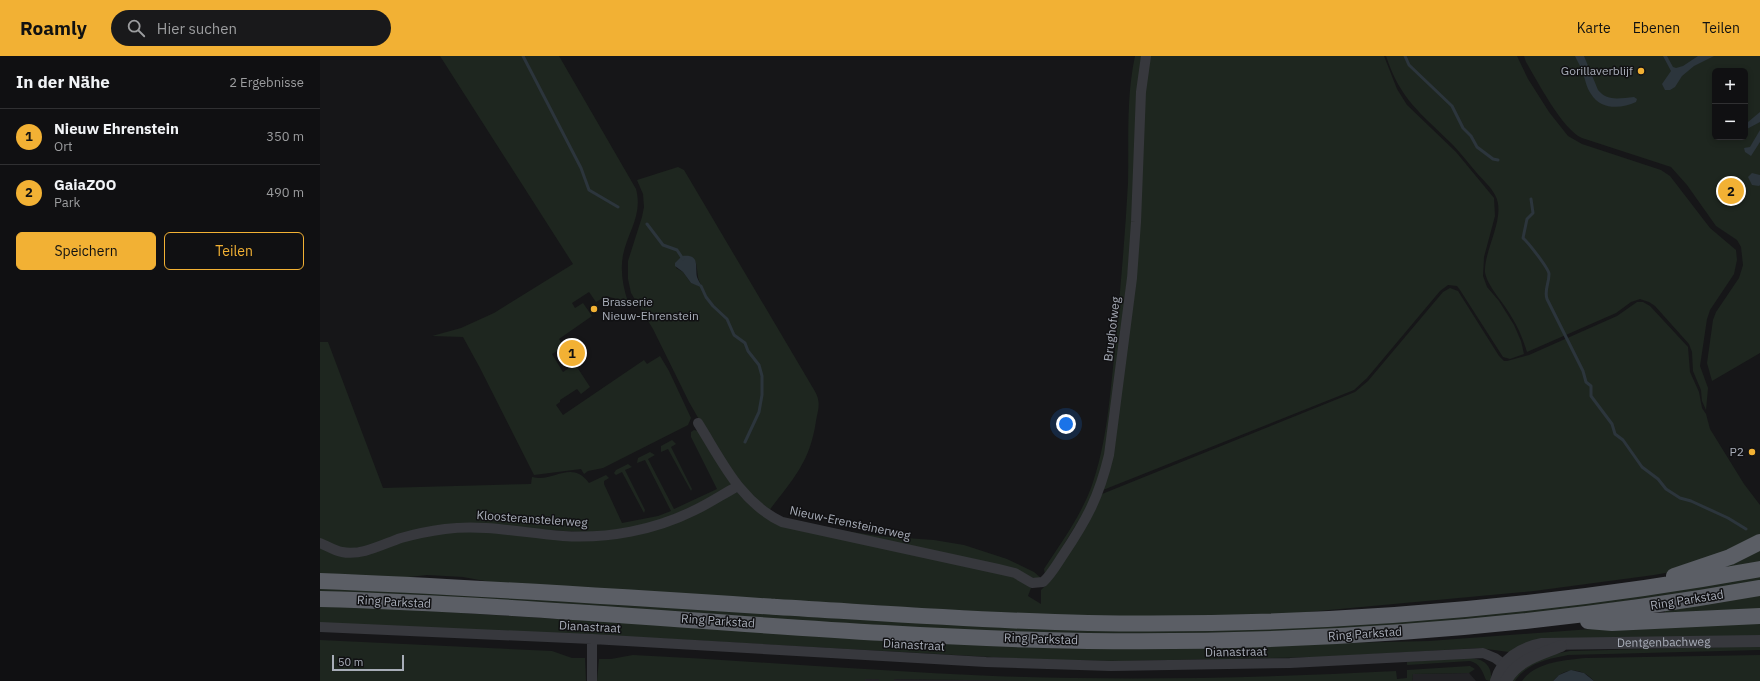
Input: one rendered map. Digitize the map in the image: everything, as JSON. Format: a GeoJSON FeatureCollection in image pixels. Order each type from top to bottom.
{"type":"FeatureCollection","features":[{"type":"Feature","properties":{"kind":"highway"},"geometry":{"type":"LineString","coordinates":[[1628,590],[1706,566],[1730,557],[1760,542]]}},
{"type":"Feature","properties":{"kind":"highway","name":"Ring Parkstad"},"geometry":{"type":"LineString","coordinates":[[320,581],[476,588],[885,614],[1089,623],[1244,622],[1410,613],[1526,603],[1628,590],[1760,570]]}},
{"type":"Feature","properties":{"kind":"highway","name":"Ring Parkstad"},"geometry":{"type":"LineString","coordinates":[[320,599],[592,612],[988,638],[1090,641],[1189,641],[1327,636],[1428,630],[1628,609],[1760,588]]}},
{"type":"Feature","properties":{"kind":"highway"},"geometry":{"type":"LineString","coordinates":[[1542,619],[1612,623],[1760,616]]}},
{"type":"Feature","properties":{"kind":"street","name":"Brughofweg"},"geometry":{"type":"LineString","coordinates":[[1039,584],[1047,579],[1087,518],[1098,493],[1109,455],[1132,278],[1141,92],[1146,56]]}},
{"type":"Feature","properties":{"kind":"street","name":"Nieuw-Erensteinerweg"},"geometry":{"type":"LineString","coordinates":[[698,423],[738,486],[755,506],[769,516],[782,522],[1015,573],[1032,583],[1039,584]]}},
{"type":"Feature","properties":{"kind":"street","name":"Kloosteranstelerweg"},"geometry":{"type":"LineString","coordinates":[[320,543],[342,552],[354,552],[368,550],[418,534],[467,527],[563,536],[616,534],[646,528],[678,518],[738,486]]}},
{"type":"Feature","properties":{"kind":"street","name":"Dianastraat"},"geometry":{"type":"LineString","coordinates":[[320,627],[592,639],[986,662],[1103,666],[1290,663],[1476,653],[1490,655],[1507,672]]}},
{"type":"Feature","properties":{"kind":"street"},"geometry":{"type":"LineString","coordinates":[[592,639],[592,681]]}},
{"type":"Feature","properties":{"kind":"street","name":"Dentgenbachweg"},"geometry":{"type":"LineString","coordinates":[[1507,672],[1513,656],[1534,646],[1549,643],[1760,641]]}},
{"type":"Feature","properties":{"kind":"street"},"geometry":{"type":"LineString","coordinates":[[1496,681],[1507,672]]}},
{"type":"Feature","properties":{"kind":"shaded area"},"geometry":{"type":"Polygon","coordinates":[[[440,56],[559,56],[636,189],[638,207],[634,223],[625,246],[622,261],[622,279],[628,302],[606,296],[596,302],[589,292],[572,303],[575,308],[583,303],[592,316],[559,339],[564,347],[552,354],[563,372],[575,364],[590,387],[581,394],[577,389],[560,400],[560,402],[556,405],[563,415],[644,360],[647,364],[660,356],[669,371],[691,418],[688,425],[603,468],[588,471],[584,474],[581,469],[534,475],[463,337],[432,336],[461,328],[494,313],[573,264],[440,56]]]}},
{"type":"Feature","properties":{"kind":"shaded area"},"geometry":{"type":"Polygon","coordinates":[[[1135,56],[1143,56],[1130,262],[1105,457],[1092,499],[1045,575],[1044,569],[1070,530],[1087,499],[1101,454],[1104,437],[1115,348],[1122,266],[1128,183],[1129,103],[1135,56]]]}},
{"type":"Feature","properties":{"kind":"shaded area"},"geometry":{"type":"Polygon","coordinates":[[[1149,56],[1384,56],[1397,89],[1407,105],[1456,152],[1494,198],[1495,216],[1484,257],[1483,276],[1487,287],[1499,301],[1514,325],[1521,341],[1524,354],[1510,359],[1503,357],[1457,286],[1448,285],[1440,291],[1367,378],[1354,390],[1103,490],[1109,466],[1149,56]]]}},
{"type":"Feature","properties":{"kind":"shaded area"},"geometry":{"type":"Polygon","coordinates":[[[1386,56],[1517,56],[1528,79],[1549,112],[1568,136],[1582,144],[1661,170],[1670,176],[1710,228],[1736,250],[1737,260],[1734,274],[1710,310],[1707,319],[1700,366],[1708,388],[1706,410],[1702,401],[1701,390],[1693,371],[1692,352],[1689,344],[1655,306],[1640,299],[1631,302],[1616,313],[1527,352],[1516,324],[1492,289],[1486,277],[1485,272],[1488,253],[1497,223],[1498,203],[1495,195],[1455,147],[1421,114],[1405,95],[1398,84],[1386,56]]]}},
{"type":"Feature","properties":{"kind":"shaded area"},"geometry":{"type":"Polygon","coordinates":[[[1524,56],[1760,56],[1760,353],[1712,381],[1707,363],[1713,320],[1716,312],[1739,278],[1743,265],[1741,247],[1737,240],[1716,226],[1687,185],[1671,167],[1582,138],[1566,125],[1544,92],[1524,56]]]}},
{"type":"Feature","properties":{"kind":"shaded area"},"geometry":{"type":"Polygon","coordinates":[[[1575,56],[1584,56],[1598,90],[1602,94],[1610,98],[1634,97],[1637,99],[1636,102],[1618,107],[1612,107],[1600,103],[1589,91],[1582,70],[1575,56]]]}},
{"type":"Feature","properties":{"kind":"shaded area"},"geometry":{"type":"Polygon","coordinates":[[[1663,56],[1667,56],[1673,67],[1676,68],[1683,66],[1698,56],[1714,56],[1694,66],[1682,76],[1675,87],[1670,90],[1665,90],[1662,84],[1671,71],[1663,56]]]}},
{"type":"Feature","properties":{"kind":"shaded area"},"geometry":{"type":"Polygon","coordinates":[[[1760,112],[1760,122],[1748,128],[1748,122],[1760,112]]]}},
{"type":"Feature","properties":{"kind":"shaded area"},"geometry":{"type":"Polygon","coordinates":[[[1760,130],[1760,142],[1751,156],[1745,152],[1744,148],[1750,147],[1760,130]]]}},
{"type":"Feature","properties":{"kind":"shaded area"},"geometry":{"type":"Polygon","coordinates":[[[678,167],[684,170],[817,395],[819,408],[813,436],[805,460],[768,512],[752,499],[704,428],[689,402],[653,329],[631,293],[628,279],[628,261],[644,207],[643,194],[637,180],[678,167]],[[684,256],[676,268],[683,272],[691,283],[702,286],[699,282],[696,263],[694,259],[684,256]]]}},
{"type":"Feature","properties":{"kind":"shaded area"},"geometry":{"type":"Polygon","coordinates":[[[1752,173],[1760,175],[1759,186],[1752,185],[1748,177],[1752,173]]]}},
{"type":"Feature","properties":{"kind":"shaded area"},"geometry":{"type":"Polygon","coordinates":[[[682,256],[692,257],[696,261],[697,277],[703,288],[691,283],[683,272],[675,266],[675,263],[682,256]]]}},
{"type":"Feature","properties":{"kind":"shaded area"},"geometry":{"type":"Polygon","coordinates":[[[1450,288],[1458,291],[1499,356],[1504,361],[1529,355],[1617,316],[1637,302],[1643,302],[1650,306],[1688,347],[1690,372],[1699,392],[1702,408],[1706,414],[1710,429],[1744,484],[1760,505],[1760,537],[1682,570],[1654,575],[1534,591],[1286,614],[1130,617],[1018,614],[496,583],[463,577],[427,575],[392,579],[320,575],[320,546],[333,552],[448,531],[615,536],[737,492],[758,512],[783,525],[1014,576],[1031,588],[1028,596],[1041,604],[1041,590],[1050,581],[1102,494],[1355,392],[1368,381],[1443,292],[1450,288]]]}},
{"type":"Feature","properties":{"kind":"shaded area"},"geometry":{"type":"Polygon","coordinates":[[[320,342],[328,342],[383,488],[531,484],[532,477],[548,477],[569,472],[582,476],[589,483],[606,475],[609,478],[604,481],[604,484],[622,523],[658,516],[671,511],[645,460],[637,463],[638,458],[650,452],[655,455],[648,459],[674,509],[717,489],[691,437],[691,432],[694,430],[698,431],[731,482],[730,487],[721,493],[655,523],[597,533],[470,525],[350,551],[320,540],[320,342]]]}},
{"type":"Feature","properties":{"kind":"shaded area"},"geometry":{"type":"Polygon","coordinates":[[[672,440],[676,444],[671,447],[692,489],[691,491],[668,449],[661,452],[661,446],[672,440]]]}},
{"type":"Feature","properties":{"kind":"shaded area"},"geometry":{"type":"Polygon","coordinates":[[[628,464],[632,467],[625,470],[645,510],[644,513],[622,472],[616,475],[614,473],[616,470],[628,464]]]}},
{"type":"Feature","properties":{"kind":"shaded area"},"geometry":{"type":"Polygon","coordinates":[[[794,523],[878,536],[934,540],[964,545],[1007,559],[1034,572],[1041,578],[1038,579],[794,523]]]}},
{"type":"Feature","properties":{"kind":"shaded area"},"geometry":{"type":"Polygon","coordinates":[[[1760,546],[1760,564],[1708,572],[1760,546]]]}},
{"type":"Feature","properties":{"kind":"shaded area"},"geometry":{"type":"Polygon","coordinates":[[[1760,574],[1760,582],[1497,619],[1221,636],[1016,634],[320,595],[320,586],[1271,626],[1760,574]]]}},
{"type":"Feature","properties":{"kind":"shaded area"},"geometry":{"type":"Polygon","coordinates":[[[1760,592],[1760,611],[1664,615],[1665,611],[1760,592]]]}},
{"type":"Feature","properties":{"kind":"shaded area"},"geometry":{"type":"Polygon","coordinates":[[[320,606],[385,608],[575,620],[1343,643],[1429,641],[1760,618],[1760,635],[1509,652],[1479,648],[1323,657],[1122,661],[1043,660],[671,639],[320,623],[320,606]]]}},
{"type":"Feature","properties":{"kind":"shaded area"},"geometry":{"type":"Polygon","coordinates":[[[320,640],[552,651],[572,658],[585,658],[586,681],[320,681],[320,640]]]}},
{"type":"Feature","properties":{"kind":"shaded area"},"geometry":{"type":"Polygon","coordinates":[[[1760,646],[1760,650],[1568,655],[1538,663],[1526,670],[1515,681],[1511,681],[1521,669],[1549,655],[1570,651],[1760,646]]]}},
{"type":"Feature","properties":{"kind":"shaded area"},"geometry":{"type":"Polygon","coordinates":[[[633,655],[1044,678],[1195,678],[1396,671],[1397,679],[1407,678],[1407,670],[1470,666],[1475,669],[1469,673],[1413,674],[1412,681],[1029,681],[894,679],[894,681],[879,681],[879,679],[865,679],[865,681],[597,681],[599,659],[611,659],[633,655]]]}},
{"type":"Feature","properties":{"kind":"shaded area"},"geometry":{"type":"Polygon","coordinates":[[[1760,655],[1760,681],[1594,681],[1584,673],[1573,670],[1562,673],[1553,681],[1522,681],[1542,666],[1560,661],[1586,658],[1760,655]]]}},
{"type":"Feature","properties":{"kind":"shaded area"},"geometry":{"type":"Polygon","coordinates":[[[1467,658],[1477,659],[1485,663],[1490,670],[1491,681],[1486,680],[1480,668],[1470,661],[1407,665],[1407,662],[1467,658]]]}},
{"type":"Feature","properties":{"kind":"shaded area"},"geometry":{"type":"Polygon","coordinates":[[[1571,670],[1584,673],[1594,681],[1553,681],[1559,675],[1571,670]]]}},
{"type":"Feature","properties":{"kind":"shaded area"},"geometry":{"type":"Polygon","coordinates":[[[1469,673],[1476,681],[1412,681],[1413,674],[1469,673]]]}},
{"type":"Feature","properties":{"kind":"shaded area"},"geometry":{"type":"Polygon","coordinates":[[[865,679],[1025,680],[1029,681],[865,681],[865,679]]]}},
{"type":"Feature","properties":{"kind":"waterway"},"geometry":{"type":"LineString","coordinates":[[523,56],[581,168],[589,190],[618,207]]}},
{"type":"Feature","properties":{"kind":"waterway"},"geometry":{"type":"LineString","coordinates":[[1405,56],[1409,65],[1452,106],[1463,128],[1471,136],[1477,147],[1493,159],[1498,160]]}},
{"type":"Feature","properties":{"kind":"waterway"},"geometry":{"type":"LineString","coordinates":[[1531,199],[1533,213],[1527,219],[1523,238],[1548,271],[1549,278],[1546,293],[1547,299],[1583,371],[1586,382],[1591,386],[1591,396],[1612,424],[1615,434],[1623,440],[1642,467],[1658,479],[1666,489],[1680,498],[1691,501],[1728,518],[1746,529]]}},
{"type":"Feature","properties":{"kind":"waterway"},"geometry":{"type":"LineString","coordinates":[[647,224],[663,245],[677,250],[683,259]]}},
{"type":"Feature","properties":{"kind":"waterway"},"geometry":{"type":"LineString","coordinates":[[701,286],[706,297],[727,319],[734,335],[745,343],[748,351],[759,365],[762,376],[762,395],[759,412],[745,442]]}},
{"type":"Feature","properties":{"kind":"place","name":"Gorillaverblijf"},"geometry":{"type":"Point","coordinates":[1641,71]}},
{"type":"Feature","properties":{"kind":"place","name":"GaiaZOO"},"geometry":{"type":"Point","coordinates":[1731,191]}},
{"type":"Feature","properties":{"kind":"place","name":"Brasserie Nieuw-Ehrenstein"},"geometry":{"type":"Point","coordinates":[594,309]}},
{"type":"Feature","properties":{"kind":"place","name":"Nieuw Ehrenstein"},"geometry":{"type":"Point","coordinates":[572,353]}},
{"type":"Feature","properties":{"kind":"place","name":"P2"},"geometry":{"type":"Point","coordinates":[1752,452]}}]}
